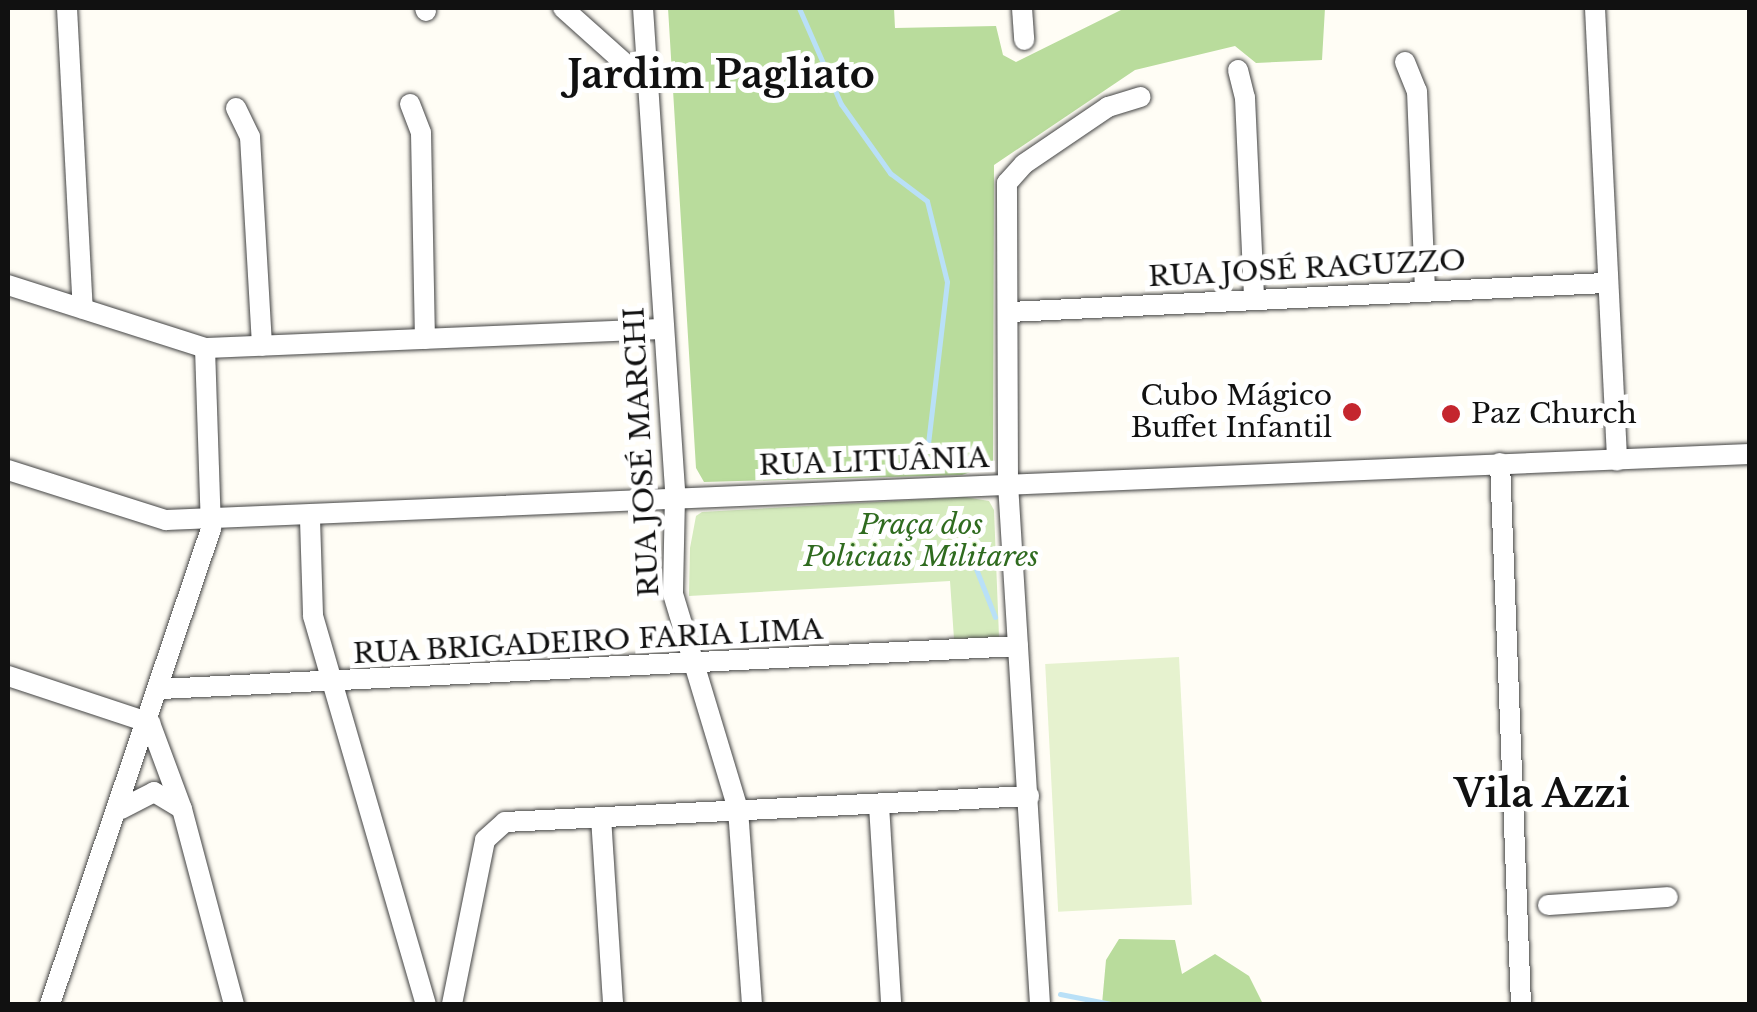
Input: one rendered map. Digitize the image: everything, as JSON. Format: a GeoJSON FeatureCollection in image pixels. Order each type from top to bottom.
{"type":"FeatureCollection","features":[{"type":"Feature","properties":{"kind":"street"},"geometry":{"type":"LineString","coordinates":[[67,8],[82,308]]}},
{"type":"Feature","properties":{"kind":"street"},"geometry":{"type":"LineString","coordinates":[[563,8],[647,83]]}},
{"type":"Feature","properties":{"kind":"street","name":"RUA JOSÉ MARCHI"},"geometry":{"type":"LineString","coordinates":[[643,8],[675,496],[672,594],[738,810],[752,1004]]}},
{"type":"Feature","properties":{"kind":"street"},"geometry":{"type":"LineString","coordinates":[[1022,8],[1024,40]]}},
{"type":"Feature","properties":{"kind":"street"},"geometry":{"type":"LineString","coordinates":[[1595,8],[1617,460]]}},
{"type":"Feature","properties":{"kind":"street"},"geometry":{"type":"LineString","coordinates":[[1405,62],[1417,91],[1425,290]]}},
{"type":"Feature","properties":{"kind":"street"},"geometry":{"type":"LineString","coordinates":[[1238,70],[1245,98],[1254,299]]}},
{"type":"Feature","properties":{"kind":"street"},"geometry":{"type":"LineString","coordinates":[[1040,1004],[1008,484],[1007,183],[1012,174],[1108,107],[1140,97]]}},
{"type":"Feature","properties":{"kind":"street"},"geometry":{"type":"LineString","coordinates":[[410,104],[422,133],[425,339]]}},
{"type":"Feature","properties":{"kind":"street"},"geometry":{"type":"LineString","coordinates":[[236,108],[250,137],[262,346]]}},
{"type":"Feature","properties":{"kind":"street","name":"RUA JOSÉ RAGUZZO"},"geometry":{"type":"LineString","coordinates":[[1010,312],[1606,283]]}},
{"type":"Feature","properties":{"kind":"street"},"geometry":{"type":"LineString","coordinates":[[8,285],[205,348],[663,330]]}},
{"type":"Feature","properties":{"kind":"street"},"geometry":{"type":"LineString","coordinates":[[50,1004],[150,723],[210,520],[205,348]]}},
{"type":"Feature","properties":{"kind":"street","name":"RUA LITUÂNIA"},"geometry":{"type":"LineString","coordinates":[[8,470],[166,520],[210,520],[310,519],[675,496],[1750,454]]}},
{"type":"Feature","properties":{"kind":"street"},"geometry":{"type":"LineString","coordinates":[[1500,464],[1522,1004]]}},
{"type":"Feature","properties":{"kind":"street"},"geometry":{"type":"LineString","coordinates":[[310,519],[312,616],[425,1000],[453,998],[492,828],[601,817],[1029,796]]}},
{"type":"Feature","properties":{"kind":"street","name":"RUA BRIGADEIRO FARIA LIMA"},"geometry":{"type":"LineString","coordinates":[[161,689],[1018,646]]}},
{"type":"Feature","properties":{"kind":"street"},"geometry":{"type":"LineString","coordinates":[[8,676],[150,723]]}},
{"type":"Feature","properties":{"kind":"street"},"geometry":{"type":"LineString","coordinates":[[150,723],[182,810],[234,1004]]}},
{"type":"Feature","properties":{"kind":"street"},"geometry":{"type":"LineString","coordinates":[[121,809],[154,792],[182,810]]}},
{"type":"Feature","properties":{"kind":"street"},"geometry":{"type":"LineString","coordinates":[[879,805],[891,1004]]}},
{"type":"Feature","properties":{"kind":"street"},"geometry":{"type":"LineString","coordinates":[[601,817],[613,1004]]}},
{"type":"Feature","properties":{"kind":"street"},"geometry":{"type":"LineString","coordinates":[[1548,905],[1668,897]]}},
{"type":"Feature","properties":{"kind":"green space"},"geometry":{"type":"Polygon","coordinates":[[[668,8],[894,8],[895,28],[996,26],[1003,55],[1016,62],[1125,8],[1325,8],[1322,60],[1256,63],[1235,46],[1135,70],[994,165],[993,464],[962,475],[704,482],[696,468],[668,8]]]}},
{"type":"Feature","properties":{"kind":"green space","name":"Praça dos Policiais Militares"},"geometry":{"type":"Polygon","coordinates":[[[965,497],[989,501],[994,510],[999,637],[954,639],[950,581],[689,596],[690,548],[696,516],[702,512],[965,497]]]}},
{"type":"Feature","properties":{"kind":"green space"},"geometry":{"type":"Polygon","coordinates":[[[1179,657],[1192,905],[1058,912],[1045,664],[1179,657]]]}},
{"type":"Feature","properties":{"kind":"green space"},"geometry":{"type":"Polygon","coordinates":[[[1119,939],[1175,940],[1182,974],[1215,954],[1249,976],[1263,1004],[1102,1004],[1106,960],[1119,939]]]}},
{"type":"Feature","properties":{"kind":"waterway"},"geometry":{"type":"LineString","coordinates":[[799,8],[841,104],[890,173],[927,201],[947,282],[928,444]]}},
{"type":"Feature","properties":{"kind":"waterway"},"geometry":{"type":"LineString","coordinates":[[958,523],[995,617]]}},
{"type":"Feature","properties":{"kind":"waterway"},"geometry":{"type":"LineString","coordinates":[[1060,994],[1111,1004]]}},
{"type":"Feature","properties":{"kind":"place","name":"Cubo Mágico Buffet Infantil"},"geometry":{"type":"Point","coordinates":[1352,412]}},
{"type":"Feature","properties":{"kind":"place","name":"Paz Church"},"geometry":{"type":"Point","coordinates":[1451,414]}},
{"type":"Feature","properties":{"kind":"district","name":"Jardim Pagliato"},"geometry":{"type":"Point","coordinates":[721,75]}},
{"type":"Feature","properties":{"kind":"district","name":"Vila Azzi"},"geometry":{"type":"Point","coordinates":[1542,794]}}]}
